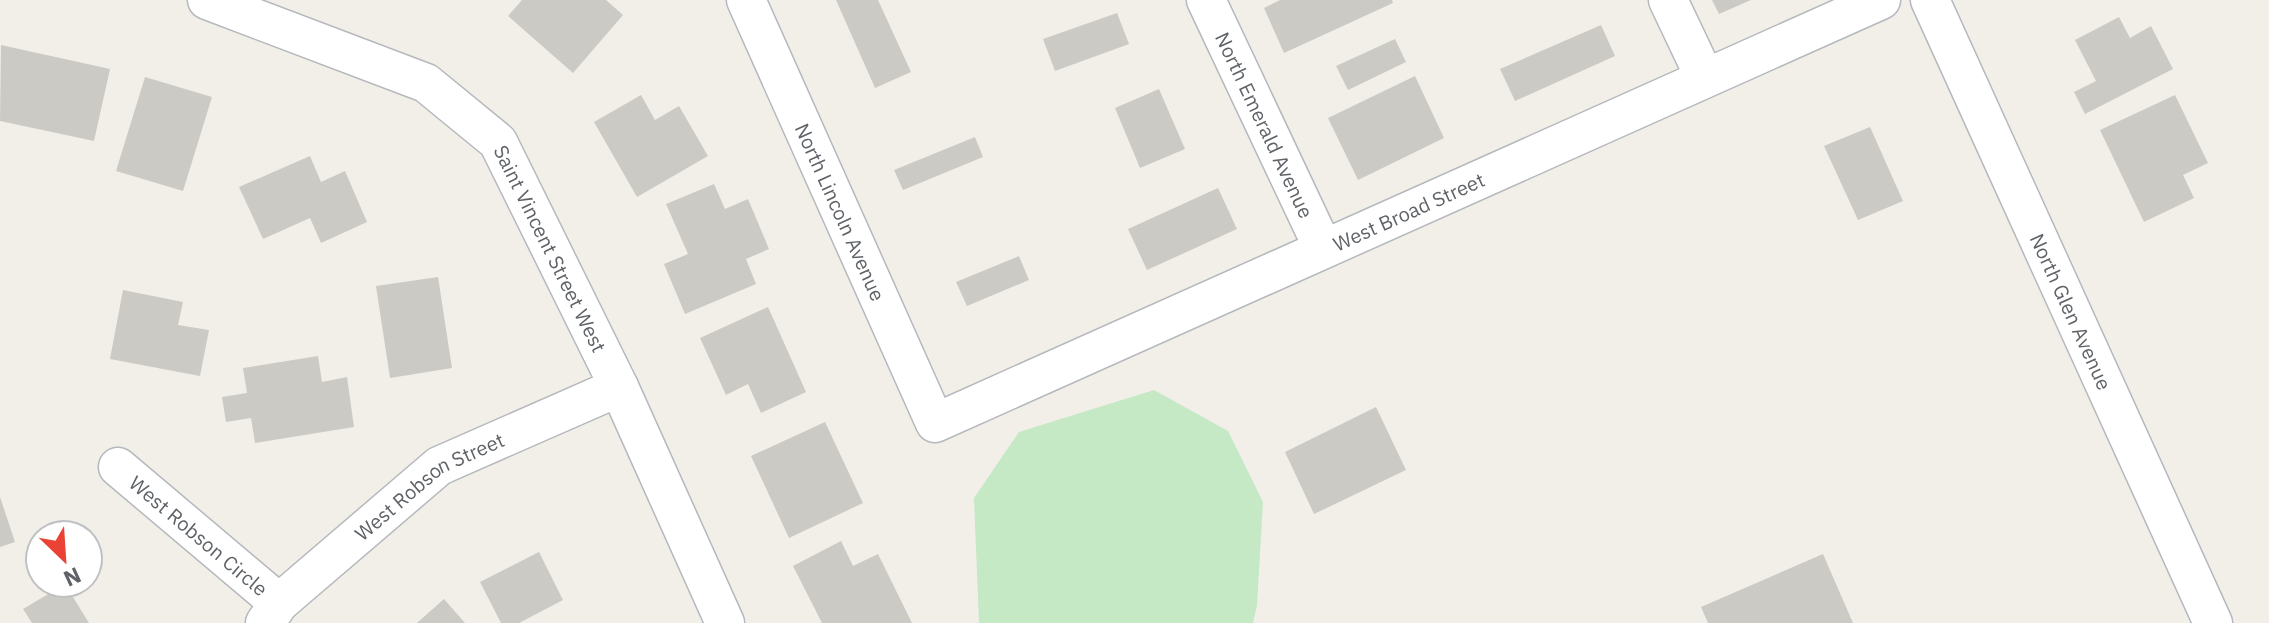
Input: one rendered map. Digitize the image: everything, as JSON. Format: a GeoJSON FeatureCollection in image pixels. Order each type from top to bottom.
{"type":"FeatureCollection","features":[{"type":"Feature","properties":{"kind":"street","name":"North Lincoln Avenue"},"geometry":{"type":"LineString","coordinates":[[746,0],[935,423]]}},
{"type":"Feature","properties":{"kind":"street","name":"North Emerald Avenue"},"geometry":{"type":"LineString","coordinates":[[1206,0],[1323,248]]}},
{"type":"Feature","properties":{"kind":"street"},"geometry":{"type":"LineString","coordinates":[[1668,0],[1705,78]]}},
{"type":"Feature","properties":{"kind":"street","name":"West Broad Street"},"geometry":{"type":"LineString","coordinates":[[935,423],[1881,0]]}},
{"type":"Feature","properties":{"kind":"street","name":"North Glen Avenue"},"geometry":{"type":"LineString","coordinates":[[1930,0],[2213,623]]}},
{"type":"Feature","properties":{"kind":"street","name":"Saint Vincent Street West"},"geometry":{"type":"LineString","coordinates":[[228,4],[426,83],[498,142],[619,387],[725,623]]}},
{"type":"Feature","properties":{"kind":"street","name":"West Robson Street"},"geometry":{"type":"LineString","coordinates":[[272,613],[439,466],[619,387]]}},
{"type":"Feature","properties":{"kind":"street","name":"West Robson Circle"},"geometry":{"type":"LineString","coordinates":[[118,467],[272,613]]}},
{"type":"Feature","properties":{"kind":"green space"},"geometry":{"type":"Polygon","coordinates":[[[1154,390],[1228,431],[1263,502],[1257,605],[1253,623],[979,623],[974,498],[1019,432],[1154,390]]]}},
{"type":"Feature","properties":{"kind":"building"},"geometry":{"type":"Polygon","coordinates":[[[522,0],[606,0],[623,15],[573,73],[508,16],[522,0]]]}},
{"type":"Feature","properties":{"kind":"building"},"geometry":{"type":"Polygon","coordinates":[[[836,0],[878,0],[911,72],[875,88],[836,0]]]}},
{"type":"Feature","properties":{"kind":"building"},"geometry":{"type":"Polygon","coordinates":[[[1280,0],[1392,0],[1393,3],[1284,53],[1264,8],[1280,0]]]}},
{"type":"Feature","properties":{"kind":"building"},"geometry":{"type":"Polygon","coordinates":[[[1712,0],[1751,0],[1719,14],[1712,0]]]}},
{"type":"Feature","properties":{"kind":"building"},"geometry":{"type":"Polygon","coordinates":[[[1117,13],[1129,44],[1055,71],[1043,39],[1117,13]]]}},
{"type":"Feature","properties":{"kind":"building"},"geometry":{"type":"Polygon","coordinates":[[[2119,17],[2130,38],[2151,26],[2173,69],[2085,114],[2074,92],[2096,81],[2075,40],[2119,17]]]}},
{"type":"Feature","properties":{"kind":"building"},"geometry":{"type":"Polygon","coordinates":[[[1601,25],[1615,56],[1515,101],[1500,69],[1601,25]]]}},
{"type":"Feature","properties":{"kind":"building"},"geometry":{"type":"Polygon","coordinates":[[[1395,39],[1406,62],[1348,90],[1336,66],[1395,39]]]}},
{"type":"Feature","properties":{"kind":"building"},"geometry":{"type":"Polygon","coordinates":[[[1,45],[110,69],[94,141],[0,121],[1,45]]]}},
{"type":"Feature","properties":{"kind":"building"},"geometry":{"type":"Polygon","coordinates":[[[1415,76],[1444,138],[1358,180],[1328,118],[1415,76]]]}},
{"type":"Feature","properties":{"kind":"building"},"geometry":{"type":"Polygon","coordinates":[[[145,77],[212,97],[183,191],[116,171],[145,77]]]}},
{"type":"Feature","properties":{"kind":"building"},"geometry":{"type":"Polygon","coordinates":[[[1159,89],[1185,149],[1140,168],[1115,108],[1159,89]]]}},
{"type":"Feature","properties":{"kind":"building"},"geometry":{"type":"Polygon","coordinates":[[[641,95],[655,120],[679,106],[708,156],[637,197],[594,122],[641,95]]]}},
{"type":"Feature","properties":{"kind":"building"},"geometry":{"type":"Polygon","coordinates":[[[2175,95],[2208,163],[2183,175],[2194,198],[2144,222],[2100,130],[2175,95]]]}},
{"type":"Feature","properties":{"kind":"building"},"geometry":{"type":"Polygon","coordinates":[[[1870,127],[1903,201],[1858,220],[1824,146],[1870,127]]]}},
{"type":"Feature","properties":{"kind":"building"},"geometry":{"type":"Polygon","coordinates":[[[975,137],[983,157],[903,190],[894,170],[975,137]]]}},
{"type":"Feature","properties":{"kind":"building"},"geometry":{"type":"Polygon","coordinates":[[[310,156],[321,182],[345,171],[367,222],[321,243],[310,218],[263,239],[239,187],[310,156]]]}},
{"type":"Feature","properties":{"kind":"building"},"geometry":{"type":"Polygon","coordinates":[[[714,184],[725,209],[748,199],[769,249],[746,259],[756,284],[685,314],[664,264],[688,254],[666,204],[714,184]]]}},
{"type":"Feature","properties":{"kind":"building"},"geometry":{"type":"Polygon","coordinates":[[[1218,188],[1237,229],[1147,270],[1128,229],[1218,188]]]}},
{"type":"Feature","properties":{"kind":"building"},"geometry":{"type":"Polygon","coordinates":[[[1019,256],[1029,280],[967,306],[956,282],[1019,256]]]}},
{"type":"Feature","properties":{"kind":"building"},"geometry":{"type":"Polygon","coordinates":[[[438,277],[452,368],[390,378],[376,286],[438,277]]]}},
{"type":"Feature","properties":{"kind":"building"},"geometry":{"type":"Polygon","coordinates":[[[123,290],[183,302],[178,325],[209,330],[200,376],[110,359],[123,290]]]}},
{"type":"Feature","properties":{"kind":"building"},"geometry":{"type":"Polygon","coordinates":[[[768,307],[806,392],[761,413],[748,384],[726,395],[700,338],[768,307]]]}},
{"type":"Feature","properties":{"kind":"building"},"geometry":{"type":"Polygon","coordinates":[[[318,356],[322,382],[347,377],[354,427],[255,443],[251,418],[226,422],[222,397],[247,393],[243,368],[318,356]]]}},
{"type":"Feature","properties":{"kind":"building"},"geometry":{"type":"Polygon","coordinates":[[[1376,407],[1406,470],[1314,514],[1285,452],[1376,407]]]}},
{"type":"Feature","properties":{"kind":"building"},"geometry":{"type":"Polygon","coordinates":[[[825,422],[863,503],[789,538],[751,456],[825,422]]]}},
{"type":"Feature","properties":{"kind":"building"},"geometry":{"type":"Polygon","coordinates":[[[0,497],[15,542],[0,547],[0,497]]]}},
{"type":"Feature","properties":{"kind":"building"},"geometry":{"type":"Polygon","coordinates":[[[841,541],[853,566],[878,554],[912,623],[822,623],[793,566],[841,541]]]}},
{"type":"Feature","properties":{"kind":"building"},"geometry":{"type":"Polygon","coordinates":[[[539,552],[563,600],[519,623],[501,623],[480,582],[539,552]]]}},
{"type":"Feature","properties":{"kind":"building"},"geometry":{"type":"Polygon","coordinates":[[[1823,554],[1853,623],[1708,623],[1701,607],[1823,554]]]}},
{"type":"Feature","properties":{"kind":"building"},"geometry":{"type":"Polygon","coordinates":[[[40,599],[74,599],[89,623],[32,623],[23,609],[40,599]]]}},
{"type":"Feature","properties":{"kind":"building"},"geometry":{"type":"Polygon","coordinates":[[[444,599],[465,623],[417,623],[444,599]]]}}]}
